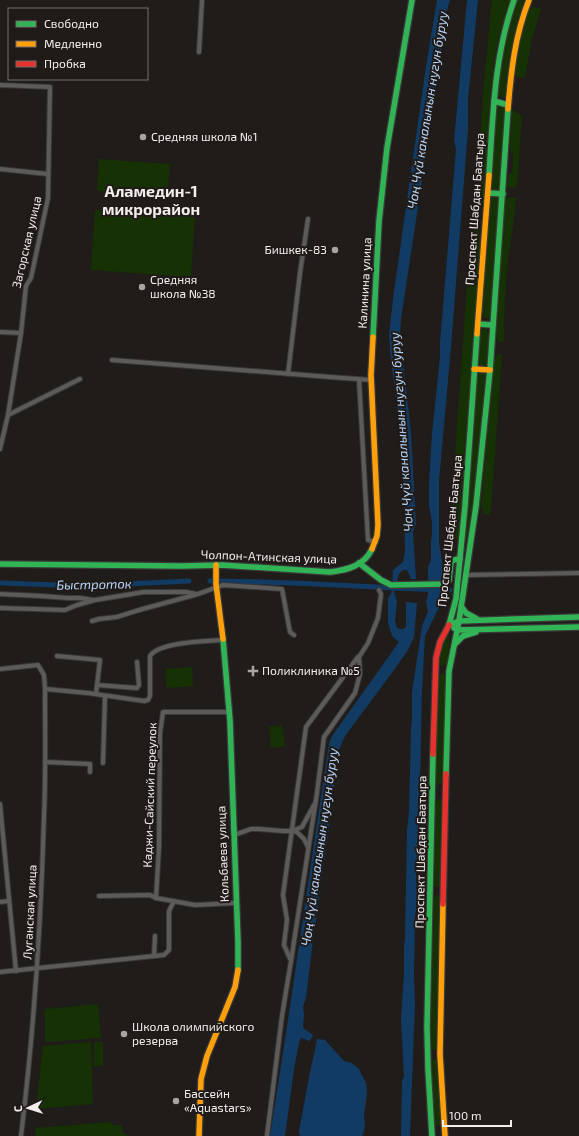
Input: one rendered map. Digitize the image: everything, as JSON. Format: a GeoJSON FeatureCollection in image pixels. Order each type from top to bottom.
{"type":"FeatureCollection","features":[{"type":"Feature","properties":{"kind":"main road","name":"Калинина улица"},"geometry":{"type":"LineString","coordinates":[[376,542],[378,525],[371,380],[379,220],[387,148],[412,0]]}},
{"type":"Feature","properties":{"kind":"main road","name":"Проспект Шабдан Баатыра"},"geometry":{"type":"LineString","coordinates":[[432,1133],[427,1054],[427,1027],[435,671],[438,647],[449,625],[456,599],[498,58],[505,26],[514,0]]}},
{"type":"Feature","properties":{"kind":"main road","name":"Проспект Шабдан Баатыра"},"geometry":{"type":"LineString","coordinates":[[445,1133],[440,1054],[450,671],[458,630],[458,621],[476,506],[490,370],[511,72],[516,42],[530,0]]}},
{"type":"Feature","properties":{"kind":"main road"},"geometry":{"type":"LineString","coordinates":[[494,101],[508,105]]}},
{"type":"Feature","properties":{"kind":"main road"},"geometry":{"type":"LineString","coordinates":[[488,193],[503,194]]}},
{"type":"Feature","properties":{"kind":"main road"},"geometry":{"type":"LineString","coordinates":[[478,324],[493,325]]}},
{"type":"Feature","properties":{"kind":"main road"},"geometry":{"type":"LineString","coordinates":[[474,368],[490,370]]}},
{"type":"Feature","properties":{"kind":"main road"},"geometry":{"type":"LineString","coordinates":[[376,542],[369,554],[359,563],[381,580],[391,584],[445,584],[450,580],[451,562],[453,560],[460,559]]}},
{"type":"Feature","properties":{"kind":"main road","name":"Чолпон-Атинская улица"},"geometry":{"type":"LineString","coordinates":[[0,564],[216,565],[330,572],[344,570],[359,563]]}},
{"type":"Feature","properties":{"kind":"main road","name":"Кольбаева улица"},"geometry":{"type":"LineString","coordinates":[[199,1136],[201,1079],[215,1033],[235,987],[238,968],[230,712],[216,586],[216,565]]}},
{"type":"Feature","properties":{"kind":"main road"},"geometry":{"type":"LineString","coordinates":[[461,606],[470,616],[483,620]]}},
{"type":"Feature","properties":{"kind":"main road"},"geometry":{"type":"LineString","coordinates":[[449,625],[458,621],[579,617]]}},
{"type":"Feature","properties":{"kind":"main road"},"geometry":{"type":"LineString","coordinates":[[449,625],[458,630],[579,627]]}},
{"type":"Feature","properties":{"kind":"main road"},"geometry":{"type":"LineString","coordinates":[[454,645],[464,636],[482,630]]}},
{"type":"Feature","properties":{"kind":"main road"},"geometry":{"type":"LineString","coordinates":[[443,635],[450,635],[454,645]]}},
{"type":"Feature","properties":{"kind":"main road"},"geometry":{"type":"LineString","coordinates":[[435,671],[450,671]]}},
{"type":"Feature","properties":{"kind":"main road"},"geometry":{"type":"LineString","coordinates":[[433,793],[446,793]]}},
{"type":"Feature","properties":{"kind":"main road"},"geometry":{"type":"LineString","coordinates":[[431,891],[444,892]]}},
{"type":"Feature","properties":{"kind":"main road"},"geometry":{"type":"LineString","coordinates":[[427,1054],[440,1054]]}},
{"type":"Feature","properties":{"kind":"main road"},"geometry":{"type":"LineString","coordinates":[[432,1133],[445,1133]]}},
{"type":"Feature","properties":{"kind":"street"},"geometry":{"type":"LineString","coordinates":[[199,52],[202,0]]}},
{"type":"Feature","properties":{"kind":"street","name":"Загорская улица"},"geometry":{"type":"LineString","coordinates":[[0,85],[50,87],[48,198],[31,278],[26,286],[22,333],[8,415],[0,449]]}},
{"type":"Feature","properties":{"kind":"street"},"geometry":{"type":"LineString","coordinates":[[0,169],[48,174]]}},
{"type":"Feature","properties":{"kind":"street"},"geometry":{"type":"LineString","coordinates":[[288,374],[308,218]]}},
{"type":"Feature","properties":{"kind":"street"},"geometry":{"type":"LineString","coordinates":[[0,332],[22,333]]}},
{"type":"Feature","properties":{"kind":"street"},"geometry":{"type":"LineString","coordinates":[[112,360],[371,380]]}},
{"type":"Feature","properties":{"kind":"street"},"geometry":{"type":"LineString","coordinates":[[8,415],[80,379]]}},
{"type":"Feature","properties":{"kind":"street"},"geometry":{"type":"LineString","coordinates":[[359,379],[368,540],[376,542]]}},
{"type":"Feature","properties":{"kind":"street"},"geometry":{"type":"LineString","coordinates":[[465,575],[579,573]]}},
{"type":"Feature","properties":{"kind":"street"},"geometry":{"type":"LineString","coordinates":[[92,621],[117,617],[198,594],[216,586],[223,585],[282,589],[290,632],[294,634]]}},
{"type":"Feature","properties":{"kind":"street"},"geometry":{"type":"LineString","coordinates":[[292,962],[284,946],[287,920],[283,895],[306,727],[368,643],[378,618],[381,594],[379,590]]}},
{"type":"Feature","properties":{"kind":"street"},"geometry":{"type":"LineString","coordinates":[[0,608],[65,610],[95,600],[144,592],[186,592],[198,594]]}},
{"type":"Feature","properties":{"kind":"street"},"geometry":{"type":"LineString","coordinates":[[0,594],[95,600]]}},
{"type":"Feature","properties":{"kind":"street"},"geometry":{"type":"LineString","coordinates":[[45,689],[144,701],[148,700],[150,696],[150,656],[153,652],[176,644],[223,640]]}},
{"type":"Feature","properties":{"kind":"street"},"geometry":{"type":"LineString","coordinates":[[57,656],[100,660],[96,694]]}},
{"type":"Feature","properties":{"kind":"street"},"geometry":{"type":"LineString","coordinates":[[267,1136],[282,1016],[292,962],[316,802],[324,737],[354,693],[360,674],[358,657]]}},
{"type":"Feature","properties":{"kind":"street"},"geometry":{"type":"LineString","coordinates":[[97,685],[137,688],[139,685],[137,662]]}},
{"type":"Feature","properties":{"kind":"street","name":"Луганская улица"},"geometry":{"type":"LineString","coordinates":[[0,669],[38,665],[44,675],[45,689],[44,815],[37,968],[28,1077],[21,1136]]}},
{"type":"Feature","properties":{"kind":"street"},"geometry":{"type":"LineString","coordinates":[[103,764],[105,696]]}},
{"type":"Feature","properties":{"kind":"street","name":"Каджи-Сайский переулок"},"geometry":{"type":"LineString","coordinates":[[156,898],[159,847],[160,733],[163,712],[230,712]]}},
{"type":"Feature","properties":{"kind":"street"},"geometry":{"type":"LineString","coordinates":[[45,762],[90,764],[90,772]]}},
{"type":"Feature","properties":{"kind":"street"},"geometry":{"type":"LineString","coordinates":[[234,835],[251,829],[283,831],[298,829],[302,827],[316,802]]}},
{"type":"Feature","properties":{"kind":"street"},"geometry":{"type":"LineString","coordinates":[[0,804],[16,971]]}},
{"type":"Feature","properties":{"kind":"street"},"geometry":{"type":"LineString","coordinates":[[292,830],[297,832],[304,839],[308,848]]}},
{"type":"Feature","properties":{"kind":"street"},"geometry":{"type":"LineString","coordinates":[[99,896],[150,895],[156,898],[195,905],[236,903]]}},
{"type":"Feature","properties":{"kind":"street"},"geometry":{"type":"LineString","coordinates":[[0,902],[9,901]]}},
{"type":"Feature","properties":{"kind":"street"},"geometry":{"type":"LineString","coordinates":[[0,972],[164,955],[169,950],[169,911],[174,901]]}},
{"type":"Feature","properties":{"kind":"street"},"geometry":{"type":"LineString","coordinates":[[154,956],[155,936]]}},
{"type":"Feature","properties":{"kind":"green space"},"geometry":{"type":"Polygon","coordinates":[[[492,0],[510,0],[495,55],[490,96],[485,198],[481,210],[479,210],[477,230],[479,231],[481,240],[458,539],[449,539],[474,187],[477,183],[484,81],[492,0]]]}},
{"type":"Feature","properties":{"kind":"green space"},"geometry":{"type":"Polygon","coordinates":[[[517,0],[526,0],[515,35],[510,59],[506,95],[503,98],[498,95],[502,57],[509,22],[517,0]]]}},
{"type":"Feature","properties":{"kind":"green space"},"geometry":{"type":"Polygon","coordinates":[[[532,7],[541,8],[532,38],[525,78],[517,77],[515,75],[520,42],[529,10],[532,7]]]}},
{"type":"Feature","properties":{"kind":"green space"},"geometry":{"type":"Polygon","coordinates":[[[499,106],[503,106],[505,109],[500,186],[497,191],[493,189],[492,186],[496,109],[499,106]]]}},
{"type":"Feature","properties":{"kind":"green space"},"geometry":{"type":"Polygon","coordinates":[[[512,110],[522,116],[517,187],[512,188],[508,187],[507,185],[509,174],[512,174],[513,153],[511,153],[510,144],[512,110]]]}},
{"type":"Feature","properties":{"kind":"green space"},"geometry":{"type":"Polygon","coordinates":[[[99,159],[170,164],[167,196],[97,191],[99,159]]]}},
{"type":"Feature","properties":{"kind":"green space"},"geometry":{"type":"Polygon","coordinates":[[[495,197],[499,199],[491,314],[488,318],[485,318],[482,313],[491,199],[495,197]]]}},
{"type":"Feature","properties":{"kind":"green space"},"geometry":{"type":"Polygon","coordinates":[[[516,197],[506,280],[504,342],[499,342],[496,333],[505,199],[516,197]]]}},
{"type":"Feature","properties":{"kind":"green space"},"geometry":{"type":"Polygon","coordinates":[[[95,210],[195,217],[191,277],[91,270],[95,210]]]}},
{"type":"Feature","properties":{"kind":"green space"},"geometry":{"type":"Polygon","coordinates":[[[482,329],[486,329],[489,333],[487,364],[485,366],[478,363],[480,332],[482,329]]]}},
{"type":"Feature","properties":{"kind":"green space"},"geometry":{"type":"Polygon","coordinates":[[[498,354],[501,354],[502,356],[491,509],[489,515],[486,515],[484,514],[481,506],[494,359],[498,354]]]}},
{"type":"Feature","properties":{"kind":"green space"},"geometry":{"type":"Polygon","coordinates":[[[482,373],[486,375],[487,378],[476,479],[465,550],[466,512],[477,378],[479,374],[482,373]]]}},
{"type":"Feature","properties":{"kind":"green space"},"geometry":{"type":"Polygon","coordinates":[[[447,637],[449,637],[450,640],[447,663],[444,666],[441,666],[439,663],[440,652],[447,637]]]}},
{"type":"Feature","properties":{"kind":"green space"},"geometry":{"type":"Polygon","coordinates":[[[192,667],[193,686],[167,688],[165,669],[192,667]]]}},
{"type":"Feature","properties":{"kind":"green space"},"geometry":{"type":"Polygon","coordinates":[[[441,674],[445,675],[446,677],[444,781],[441,784],[437,783],[436,780],[438,677],[441,674]]]}},
{"type":"Feature","properties":{"kind":"green space"},"geometry":{"type":"Polygon","coordinates":[[[282,725],[285,746],[271,748],[269,727],[282,725]]]}},
{"type":"Feature","properties":{"kind":"green space"},"geometry":{"type":"Polygon","coordinates":[[[439,799],[443,802],[440,886],[436,887],[434,884],[436,802],[439,799]]]}},
{"type":"Feature","properties":{"kind":"green space"},"geometry":{"type":"Polygon","coordinates":[[[436,895],[440,898],[437,1047],[435,1050],[431,1050],[434,898],[436,895]]]}},
{"type":"Feature","properties":{"kind":"green space"},"geometry":{"type":"Polygon","coordinates":[[[98,1004],[101,1038],[45,1042],[45,1009],[98,1004]]]}},
{"type":"Feature","properties":{"kind":"green space"},"geometry":{"type":"Polygon","coordinates":[[[91,1042],[93,1104],[36,1109],[43,1046],[91,1042]]]}},
{"type":"Feature","properties":{"kind":"green space"},"geometry":{"type":"Polygon","coordinates":[[[94,1042],[103,1042],[103,1066],[94,1066],[94,1042]]]}},
{"type":"Feature","properties":{"kind":"green space"},"geometry":{"type":"Polygon","coordinates":[[[433,1059],[437,1060],[441,1124],[438,1126],[435,1124],[430,1062],[433,1059]]]}},
{"type":"Feature","properties":{"kind":"green space"},"geometry":{"type":"Polygon","coordinates":[[[112,1122],[112,1125],[121,1125],[123,1133],[129,1136],[36,1136],[35,1128],[112,1122]]]}},
{"type":"Feature","properties":{"kind":"water","name":"Чоң Чүй каналынын нугун буруу"},"geometry":{"type":"Polygon","coordinates":[[[437,0],[450,0],[446,13],[401,319],[400,335],[411,433],[416,524],[413,532],[416,579],[411,579],[407,570],[403,570],[399,574],[394,592],[397,601],[395,621],[397,628],[402,629],[406,627],[406,602],[417,603],[414,637],[408,650],[345,736],[338,752],[306,998],[303,1007],[303,1028],[313,1035],[310,1041],[301,1038],[299,1043],[285,1136],[270,1136],[329,744],[332,736],[399,642],[392,636],[388,623],[388,598],[392,592],[393,570],[403,562],[405,552],[403,451],[389,335],[425,73],[437,0]]]}},
{"type":"Feature","properties":{"kind":"water"},"geometry":{"type":"Polygon","coordinates":[[[467,0],[478,0],[468,99],[468,129],[439,481],[439,543],[445,579],[442,601],[425,636],[416,873],[417,901],[415,917],[414,975],[415,1004],[410,1136],[401,1136],[402,1082],[404,1076],[401,1019],[404,974],[412,692],[422,626],[428,612],[426,602],[428,594],[428,567],[431,560],[432,535],[432,522],[429,505],[429,482],[432,434],[440,356],[456,149],[454,141],[467,0]]]}},
{"type":"Feature","properties":{"kind":"water"},"geometry":{"type":"Polygon","coordinates":[[[317,1039],[325,1040],[344,1061],[352,1063],[359,1069],[366,1083],[367,1093],[364,1116],[365,1123],[362,1136],[300,1136],[299,1131],[317,1039]]]}},
{"type":"Feature","properties":{"kind":"waterway","name":"Быстроток"},"geometry":{"type":"LineString","coordinates":[[0,583],[86,586],[189,581]]}},
{"type":"Feature","properties":{"kind":"waterway","name":"Быстроток"},"geometry":{"type":"LineString","coordinates":[[210,581],[270,582],[450,590]]}},
{"type":"Feature","properties":{"kind":"traffic: fast"},"geometry":{"type":"LineString","coordinates":[[373,337],[379,221],[387,148],[412,0]]}},
{"type":"Feature","properties":{"kind":"traffic: fast"},"geometry":{"type":"LineString","coordinates":[[489,175],[493,108],[498,64],[507,21],[514,0]]}},
{"type":"Feature","properties":{"kind":"traffic: fast"},"geometry":{"type":"LineString","coordinates":[[494,101],[508,105]]}},
{"type":"Feature","properties":{"kind":"traffic: fast"},"geometry":{"type":"LineString","coordinates":[[459,621],[476,506],[490,370],[508,109]]}},
{"type":"Feature","properties":{"kind":"traffic: fast"},"geometry":{"type":"LineString","coordinates":[[488,193],[503,194]]}},
{"type":"Feature","properties":{"kind":"traffic: fast"},"geometry":{"type":"LineString","coordinates":[[478,324],[493,325]]}},
{"type":"Feature","properties":{"kind":"traffic: fast"},"geometry":{"type":"LineString","coordinates":[[449,625],[456,599],[465,506],[477,334]]}},
{"type":"Feature","properties":{"kind":"traffic: fast"},"geometry":{"type":"LineString","coordinates":[[0,564],[222,565],[330,572],[343,570],[360,563],[369,555],[372,549]]}},
{"type":"Feature","properties":{"kind":"traffic: fast"},"geometry":{"type":"LineString","coordinates":[[359,563],[381,580],[391,585],[445,584],[449,580],[451,562],[453,560],[460,559]]}},
{"type":"Feature","properties":{"kind":"traffic: fast"},"geometry":{"type":"LineString","coordinates":[[461,606],[466,613],[477,619]]}},
{"type":"Feature","properties":{"kind":"traffic: fast"},"geometry":{"type":"LineString","coordinates":[[449,625],[459,621],[579,617]]}},
{"type":"Feature","properties":{"kind":"traffic: fast"},"geometry":{"type":"LineString","coordinates":[[446,774],[449,671],[459,621]]}},
{"type":"Feature","properties":{"kind":"traffic: fast"},"geometry":{"type":"LineString","coordinates":[[454,628],[458,630],[579,627]]}},
{"type":"Feature","properties":{"kind":"traffic: fast"},"geometry":{"type":"LineString","coordinates":[[455,644],[463,636],[476,632]]}},
{"type":"Feature","properties":{"kind":"traffic: fast"},"geometry":{"type":"LineString","coordinates":[[223,639],[230,721],[238,970]]}},
{"type":"Feature","properties":{"kind":"traffic: fast"},"geometry":{"type":"LineString","coordinates":[[432,1136],[427,1027],[433,754]]}},
{"type":"Feature","properties":{"kind":"traffic: slow"},"geometry":{"type":"LineString","coordinates":[[508,109],[514,53],[520,26],[529,0]]}},
{"type":"Feature","properties":{"kind":"traffic: slow"},"geometry":{"type":"LineString","coordinates":[[477,334],[489,175]]}},
{"type":"Feature","properties":{"kind":"traffic: slow"},"geometry":{"type":"LineString","coordinates":[[372,549],[377,536],[378,525],[371,375],[373,337]]}},
{"type":"Feature","properties":{"kind":"traffic: slow"},"geometry":{"type":"LineString","coordinates":[[474,369],[490,370]]}},
{"type":"Feature","properties":{"kind":"traffic: slow"},"geometry":{"type":"LineString","coordinates":[[216,565],[216,584],[223,639]]}},
{"type":"Feature","properties":{"kind":"traffic: slow"},"geometry":{"type":"LineString","coordinates":[[443,904],[440,1054],[445,1136]]}},
{"type":"Feature","properties":{"kind":"traffic: slow"},"geometry":{"type":"LineString","coordinates":[[199,1136],[201,1079],[207,1056],[235,987],[238,970]]}},
{"type":"Feature","properties":{"kind":"traffic: jam"},"geometry":{"type":"LineString","coordinates":[[433,754],[436,658],[440,642],[449,625]]}},
{"type":"Feature","properties":{"kind":"traffic: jam"},"geometry":{"type":"LineString","coordinates":[[443,904],[446,774]]}},
{"type":"Feature","properties":{"kind":"place","name":"Средняя школа №1"},"geometry":{"type":"Point","coordinates":[143,137]}},
{"type":"Feature","properties":{"kind":"place","name":"Бишкек-83"},"geometry":{"type":"Point","coordinates":[335,250]}},
{"type":"Feature","properties":{"kind":"place","name":"Средняя школа №38"},"geometry":{"type":"Point","coordinates":[142,287]}},
{"type":"Feature","properties":{"kind":"place","name":"Поликлиника №5"},"geometry":{"type":"Point","coordinates":[253,671]}},
{"type":"Feature","properties":{"kind":"place","name":"Школа олимпийского резерва"},"geometry":{"type":"Point","coordinates":[124,1034]}},
{"type":"Feature","properties":{"kind":"place","name":"Бассейн «Aquastars»"},"geometry":{"type":"Point","coordinates":[176,1101]}},
{"type":"Feature","properties":{"kind":"district","name":"Аламедин-1 микрорайон"},"geometry":{"type":"Point","coordinates":[151,200]}}]}
